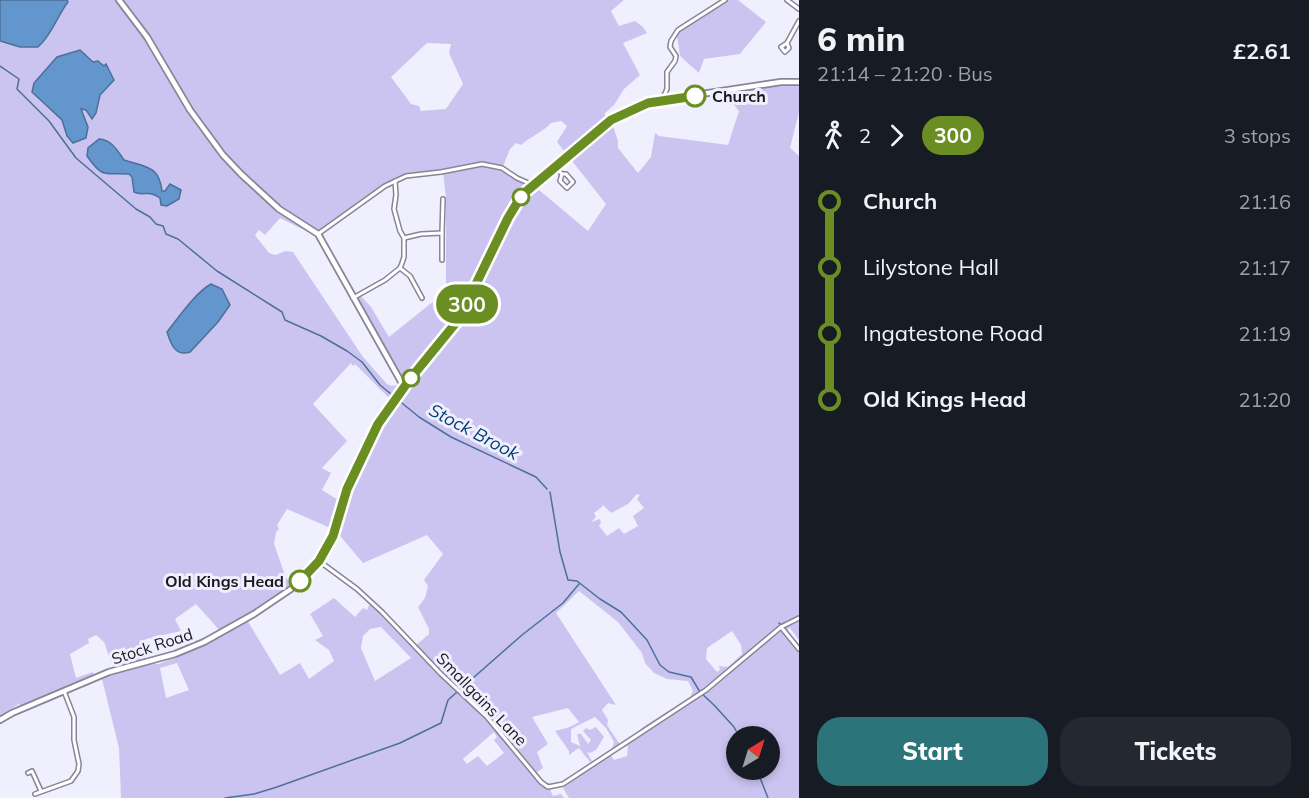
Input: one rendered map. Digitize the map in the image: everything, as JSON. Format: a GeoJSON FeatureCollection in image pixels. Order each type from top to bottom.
{"type":"FeatureCollection","features":[{"type":"Feature","properties":{"kind":"main road"},"geometry":{"type":"LineString","coordinates":[[119,0],[147,37],[190,110],[224,155],[279,209],[318,234],[404,387]]}},
{"type":"Feature","properties":{"kind":"main road","name":"Stock Road"},"geometry":{"type":"LineString","coordinates":[[0,720],[109,672],[175,654],[204,642],[291,589],[319,561],[333,536],[347,489],[378,424],[404,387],[459,319],[508,218],[522,195],[611,120],[648,103],[662,100],[781,82],[799,82]]}},
{"type":"Feature","properties":{"kind":"street"},"geometry":{"type":"LineString","coordinates":[[662,100],[667,89],[667,72],[676,56],[670,47],[671,41],[678,30],[725,0]]}},
{"type":"Feature","properties":{"kind":"street"},"geometry":{"type":"LineString","coordinates":[[787,0],[799,9]]}},
{"type":"Feature","properties":{"kind":"street"},"geometry":{"type":"LineString","coordinates":[[787,43],[799,21]]}},
{"type":"Feature","properties":{"kind":"street"},"geometry":{"type":"LineString","coordinates":[[318,234],[394,181],[406,176],[482,164],[502,168],[533,185]]}},
{"type":"Feature","properties":{"kind":"street"},"geometry":{"type":"LineString","coordinates":[[556,168],[573,182],[567,188],[560,181],[562,174]]}},
{"type":"Feature","properties":{"kind":"street"},"geometry":{"type":"LineString","coordinates":[[353,298],[385,280],[400,268],[404,257],[404,238],[394,209],[396,195],[394,181]]}},
{"type":"Feature","properties":{"kind":"street"},"geometry":{"type":"LineString","coordinates":[[442,260],[443,199]]}},
{"type":"Feature","properties":{"kind":"street"},"geometry":{"type":"LineString","coordinates":[[404,238],[421,234],[442,234]]}},
{"type":"Feature","properties":{"kind":"street"},"geometry":{"type":"LineString","coordinates":[[400,268],[410,276],[422,297]]}},
{"type":"Feature","properties":{"kind":"street","name":"Smallgains Lane"},"geometry":{"type":"LineString","coordinates":[[319,561],[357,589],[382,612],[416,649],[487,717],[541,782],[548,787],[563,784],[706,690],[781,627],[799,618]]}},
{"type":"Feature","properties":{"kind":"street"},"geometry":{"type":"LineString","coordinates":[[781,627],[799,649]]}},
{"type":"Feature","properties":{"kind":"street"},"geometry":{"type":"LineString","coordinates":[[35,794],[71,780],[78,771],[74,717],[64,691]]}},
{"type":"Feature","properties":{"kind":"street"},"geometry":{"type":"LineString","coordinates":[[32,772],[41,791]]}},
{"type":"Feature","properties":{"kind":"shaded area"},"geometry":{"type":"Polygon","coordinates":[[[67,0],[624,0],[611,11],[619,26],[635,21],[647,33],[623,43],[640,75],[624,89],[614,105],[604,114],[611,120],[618,148],[638,173],[651,157],[655,133],[659,136],[728,145],[739,111],[731,101],[729,93],[735,89],[799,82],[799,112],[790,148],[799,156],[799,640],[789,627],[787,634],[799,649],[799,798],[569,798],[563,788],[610,754],[614,760],[627,756],[626,743],[638,735],[643,727],[690,697],[693,691],[688,681],[667,679],[654,673],[618,622],[579,591],[556,613],[616,705],[608,703],[602,710],[608,720],[607,725],[621,746],[594,762],[612,750],[614,742],[606,728],[595,717],[571,729],[571,742],[580,746],[577,734],[581,734],[588,744],[591,740],[583,731],[586,728],[590,730],[596,727],[604,737],[596,750],[587,752],[592,761],[590,762],[579,748],[569,755],[569,751],[555,731],[579,722],[568,708],[532,717],[548,744],[537,752],[543,768],[537,772],[545,782],[557,784],[565,780],[566,782],[549,787],[553,796],[561,794],[564,798],[121,798],[119,748],[102,679],[114,670],[104,642],[96,635],[88,639],[89,643],[70,654],[76,678],[93,672],[94,679],[23,709],[19,704],[0,715],[0,41],[20,47],[53,27],[67,0]],[[427,43],[391,77],[411,104],[419,106],[421,111],[446,109],[463,84],[449,53],[451,44],[427,43]],[[57,57],[44,74],[39,100],[62,120],[67,136],[85,139],[86,124],[80,111],[81,108],[86,110],[92,118],[96,113],[100,95],[114,80],[101,62],[57,57]],[[561,121],[551,123],[521,145],[516,143],[510,149],[502,169],[533,185],[588,231],[606,204],[557,142],[567,126],[561,121]],[[443,172],[406,176],[395,181],[318,234],[306,231],[280,218],[265,235],[259,230],[255,235],[269,253],[275,255],[286,251],[293,252],[363,357],[387,384],[399,385],[402,390],[400,393],[403,394],[413,383],[410,380],[404,387],[353,298],[359,294],[371,307],[389,337],[430,304],[446,295],[446,198],[443,172]],[[191,303],[167,332],[173,348],[230,305],[191,303]],[[351,363],[313,404],[347,441],[322,468],[331,473],[322,490],[343,503],[347,489],[392,401],[355,364],[353,366],[351,363]],[[637,494],[628,504],[611,513],[601,503],[603,506],[594,513],[596,517],[591,522],[600,519],[599,526],[607,536],[619,528],[624,534],[638,526],[633,516],[644,508],[637,499],[640,495],[637,494]],[[287,509],[277,525],[279,529],[276,532],[274,544],[286,578],[293,584],[291,589],[247,620],[280,675],[300,663],[309,679],[334,661],[329,650],[315,640],[323,636],[310,614],[334,598],[355,617],[363,608],[367,610],[371,601],[414,647],[429,634],[429,629],[418,607],[425,598],[428,586],[424,580],[443,554],[427,535],[363,563],[335,530],[287,509]],[[196,604],[175,619],[181,631],[146,639],[140,645],[147,661],[155,659],[155,664],[159,664],[206,645],[221,632],[196,604]],[[381,627],[370,629],[363,636],[361,648],[375,681],[411,658],[381,627]],[[732,631],[707,648],[706,659],[717,672],[720,670],[719,666],[728,667],[742,654],[741,645],[732,631]],[[177,663],[160,668],[166,698],[189,690],[177,663]],[[494,732],[463,759],[467,764],[478,756],[487,766],[504,753],[494,740],[497,737],[494,732]]]}},
{"type":"Feature","properties":{"kind":"shaded area"},"geometry":{"type":"Polygon","coordinates":[[[722,0],[738,0],[766,22],[740,54],[704,59],[699,73],[680,56],[676,29],[722,0]]]}},
{"type":"Feature","properties":{"kind":"water"},"geometry":{"type":"Polygon","coordinates":[[[0,0],[67,0],[68,2],[47,37],[38,47],[20,47],[0,41],[0,0]]]}},
{"type":"Feature","properties":{"kind":"water"},"geometry":{"type":"Polygon","coordinates":[[[80,50],[93,62],[98,61],[104,66],[106,64],[114,80],[100,95],[96,113],[92,119],[86,110],[81,109],[88,127],[86,138],[73,143],[67,136],[62,120],[32,92],[34,83],[57,57],[80,50]]]}},
{"type":"Feature","properties":{"kind":"water"},"geometry":{"type":"Polygon","coordinates":[[[99,139],[111,143],[124,160],[150,168],[158,176],[162,191],[165,191],[170,184],[181,190],[179,199],[167,206],[161,205],[160,198],[156,195],[134,192],[132,177],[129,174],[109,174],[97,169],[87,156],[88,148],[99,139]]]}},
{"type":"Feature","properties":{"kind":"water"},"geometry":{"type":"Polygon","coordinates":[[[211,284],[222,289],[230,305],[218,322],[190,352],[181,353],[172,345],[167,332],[193,299],[211,284]]]}},
{"type":"Feature","properties":{"kind":"waterway","name":"Stock Brook"},"geometry":{"type":"LineString","coordinates":[[0,66],[19,79],[17,89],[49,121],[76,158],[136,209],[150,217],[156,224],[163,226],[166,234],[178,239],[217,271],[282,312],[285,320],[347,351],[362,362],[380,385],[419,417],[451,437],[536,477],[547,489]]}},
{"type":"Feature","properties":{"kind":"waterway"},"geometry":{"type":"LineString","coordinates":[[550,492],[560,552],[568,580],[577,581],[621,612],[647,640],[660,665],[669,672],[691,677],[700,692],[733,726]]}},
{"type":"Feature","properties":{"kind":"waterway","name":"Stock Brook"},"geometry":{"type":"LineString","coordinates":[[225,798],[254,794],[277,787],[400,743],[441,723],[448,700],[522,635],[563,603],[579,584]]}},
{"type":"Feature","properties":{"kind":"waterway"},"geometry":{"type":"LineString","coordinates":[[779,623],[785,629]]}},
{"type":"Feature","properties":{"kind":"waterway"},"geometry":{"type":"LineString","coordinates":[[761,780],[768,798]]}},
{"type":"Feature","properties":{"kind":"bus line","name":"300"},"geometry":{"type":"LineString","coordinates":[[300,581],[319,561],[333,536],[347,489],[378,424],[410,379],[459,319],[508,218],[522,195],[611,120],[648,103],[695,96]]}},
{"type":"Feature","properties":{"kind":"place","name":"Church"},"geometry":{"type":"Point","coordinates":[695,96]}},
{"type":"Feature","properties":{"kind":"place","name":"Old Kings Head"},"geometry":{"type":"Point","coordinates":[300,581]}}]}
